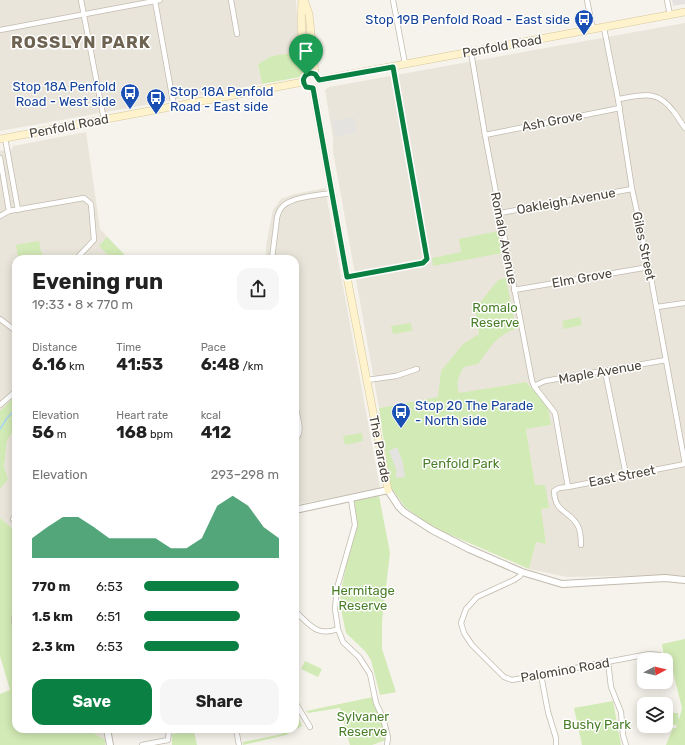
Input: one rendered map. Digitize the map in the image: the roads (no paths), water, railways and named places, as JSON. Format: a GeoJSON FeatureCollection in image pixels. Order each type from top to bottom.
{"type":"FeatureCollection","features":[{"type":"Feature","properties":{"kind":"main road"},"geometry":{"type":"LineString","coordinates":[[303,0],[309,14],[311,46],[318,85],[313,88],[306,87],[303,82],[306,75],[306,69],[303,51],[303,0]]}},
{"type":"Feature","properties":{"kind":"main road","name":"Penfold Road"},"geometry":{"type":"LineString","coordinates":[[317,77],[393,67],[685,12]]}},
{"type":"Feature","properties":{"kind":"main road"},"geometry":{"type":"LineString","coordinates":[[306,75],[310,72],[317,77]]}},
{"type":"Feature","properties":{"kind":"main road","name":"Penfold Road"},"geometry":{"type":"LineString","coordinates":[[2,139],[303,82]]}},
{"type":"Feature","properties":{"kind":"main road","name":"The Parade"},"geometry":{"type":"LineString","coordinates":[[313,88],[347,277],[388,490]]}},
{"type":"Feature","properties":{"kind":"street"},"geometry":{"type":"LineString","coordinates":[[81,0],[104,120]]}},
{"type":"Feature","properties":{"kind":"street"},"geometry":{"type":"LineString","coordinates":[[0,30],[158,0],[174,107]]}},
{"type":"Feature","properties":{"kind":"street"},"geometry":{"type":"LineString","coordinates":[[231,0],[237,34]]}},
{"type":"Feature","properties":{"kind":"street"},"geometry":{"type":"LineString","coordinates":[[393,0],[405,64]]}},
{"type":"Feature","properties":{"kind":"street"},"geometry":{"type":"LineString","coordinates":[[587,0],[593,30]]}},
{"type":"Feature","properties":{"kind":"street"},"geometry":{"type":"LineString","coordinates":[[667,0],[670,15]]}},
{"type":"Feature","properties":{"kind":"street","name":"Giles Street"},"geometry":{"type":"LineString","coordinates":[[604,28],[620,108],[632,189],[649,267],[685,464]]}},
{"type":"Feature","properties":{"kind":"street","name":"Romalo Avenue"},"geometry":{"type":"LineString","coordinates":[[471,52],[485,135],[532,381],[534,386],[555,413],[568,486]]}},
{"type":"Feature","properties":{"kind":"street"},"geometry":{"type":"LineString","coordinates":[[347,277],[423,263],[426,261],[427,257],[393,67]]}},
{"type":"Feature","properties":{"kind":"street"},"geometry":{"type":"LineString","coordinates":[[618,99],[652,95],[662,99],[675,113],[685,128]]}},
{"type":"Feature","properties":{"kind":"street","name":"Ash Grove"},"geometry":{"type":"LineString","coordinates":[[485,135],[620,108]]}},
{"type":"Feature","properties":{"kind":"street"},"geometry":{"type":"LineString","coordinates":[[2,139],[18,210]]}},
{"type":"Feature","properties":{"kind":"street"},"geometry":{"type":"LineString","coordinates":[[0,158],[10,211]]}},
{"type":"Feature","properties":{"kind":"street","name":"Oakleigh Avenue"},"geometry":{"type":"LineString","coordinates":[[500,213],[632,189]]}},
{"type":"Feature","properties":{"kind":"street"},"geometry":{"type":"LineString","coordinates":[[272,255],[277,218],[282,207],[294,200],[332,193]]}},
{"type":"Feature","properties":{"kind":"street"},"geometry":{"type":"LineString","coordinates":[[0,216],[10,211],[84,198],[91,204],[94,240],[80,255]]}},
{"type":"Feature","properties":{"kind":"street","name":"Elm Grove"},"geometry":{"type":"LineString","coordinates":[[514,290],[649,267]]}},
{"type":"Feature","properties":{"kind":"street"},"geometry":{"type":"LineString","coordinates":[[656,307],[685,302]]}},
{"type":"Feature","properties":{"kind":"street"},"geometry":{"type":"LineString","coordinates":[[0,319],[12,328]]}},
{"type":"Feature","properties":{"kind":"street","name":"Maple Avenue"},"geometry":{"type":"LineString","coordinates":[[534,386],[545,381],[666,360]]}},
{"type":"Feature","properties":{"kind":"street"},"geometry":{"type":"LineString","coordinates":[[367,380],[396,376],[417,369]]}},
{"type":"Feature","properties":{"kind":"street"},"geometry":{"type":"LineString","coordinates":[[605,371],[626,475]]}},
{"type":"Feature","properties":{"kind":"street"},"geometry":{"type":"LineString","coordinates":[[0,405],[12,395]]}},
{"type":"Feature","properties":{"kind":"street","name":"East Street"},"geometry":{"type":"LineString","coordinates":[[582,544],[578,525],[559,508],[554,500],[554,491],[568,486],[685,464]]}},
{"type":"Feature","properties":{"kind":"street"},"geometry":{"type":"LineString","coordinates":[[299,509],[388,490]]}},
{"type":"Feature","properties":{"kind":"street","name":"The Parade"},"geometry":{"type":"LineString","coordinates":[[388,490],[404,512],[432,530],[469,549],[522,572],[562,584],[665,578],[685,580]]}},
{"type":"Feature","properties":{"kind":"street"},"geometry":{"type":"LineString","coordinates":[[351,499],[355,526],[337,588],[335,609],[338,629],[343,642],[358,656],[370,674],[376,703],[383,718],[388,737],[387,745]]}},
{"type":"Feature","properties":{"kind":"street","name":"Palomino Road"},"geometry":{"type":"LineString","coordinates":[[522,572],[520,576],[514,580],[476,597],[466,609],[462,623],[464,633],[472,645],[504,677],[512,680],[637,656]]}},
{"type":"Feature","properties":{"kind":"street"},"geometry":{"type":"LineString","coordinates":[[299,615],[312,627],[321,632],[330,632],[338,629]]}},
{"type":"Feature","properties":{"kind":"street"},"geometry":{"type":"LineString","coordinates":[[608,662],[611,687],[621,712],[623,735],[626,745]]}},
{"type":"Feature","properties":{"kind":"street"},"geometry":{"type":"LineString","coordinates":[[541,675],[548,712],[556,738],[556,745]]}},
{"type":"Feature","properties":{"kind":"street"},"geometry":{"type":"LineString","coordinates":[[299,709],[310,727]]}},
{"type":"Feature","properties":{"kind":"street"},"geometry":{"type":"LineString","coordinates":[[108,733],[110,745]]}},
{"type":"Feature","properties":{"kind":"street"},"geometry":{"type":"LineString","coordinates":[[237,733],[239,745]]}},
{"type":"Feature","properties":{"kind":"street"},"geometry":{"type":"LineString","coordinates":[[142,745],[168,743]]}},
{"type":"Feature","properties":{"kind":"waterway"},"geometry":{"type":"LineString","coordinates":[[0,429],[12,413]]}},
{"type":"Feature","properties":{"kind":"place","name":"Stop 19B Penfold Road - East side"},"geometry":{"type":"Point","coordinates":[584,36]}},
{"type":"Feature","properties":{"kind":"place","name":"Stop 18A Penfold Road - West side"},"geometry":{"type":"Point","coordinates":[130,110]}},
{"type":"Feature","properties":{"kind":"place","name":"Stop 18A Penfold Road - East side"},"geometry":{"type":"Point","coordinates":[156,115]}},
{"type":"Feature","properties":{"kind":"place","name":"Stop 20 The Parade - North side"},"geometry":{"type":"Point","coordinates":[401,429]}},
{"type":"Feature","properties":{"kind":"district","name":"ROSSLYN PARK"},"geometry":{"type":"Point","coordinates":[81,42]}},
{"type":"Feature","properties":{"kind":"park label","name":"Romalo Reserve"},"geometry":{"type":"Point","coordinates":[495,314]}},
{"type":"Feature","properties":{"kind":"park label","name":"Penfold Park"},"geometry":{"type":"Point","coordinates":[461,463]}},
{"type":"Feature","properties":{"kind":"park label","name":"Hermitage Reserve"},"geometry":{"type":"Point","coordinates":[363,598]}},
{"type":"Feature","properties":{"kind":"park label","name":"Sylvaner Reserve"},"geometry":{"type":"Point","coordinates":[363,724]}},
{"type":"Feature","properties":{"kind":"park label","name":"Bushy Park"},"geometry":{"type":"Point","coordinates":[597,724]}}]}
